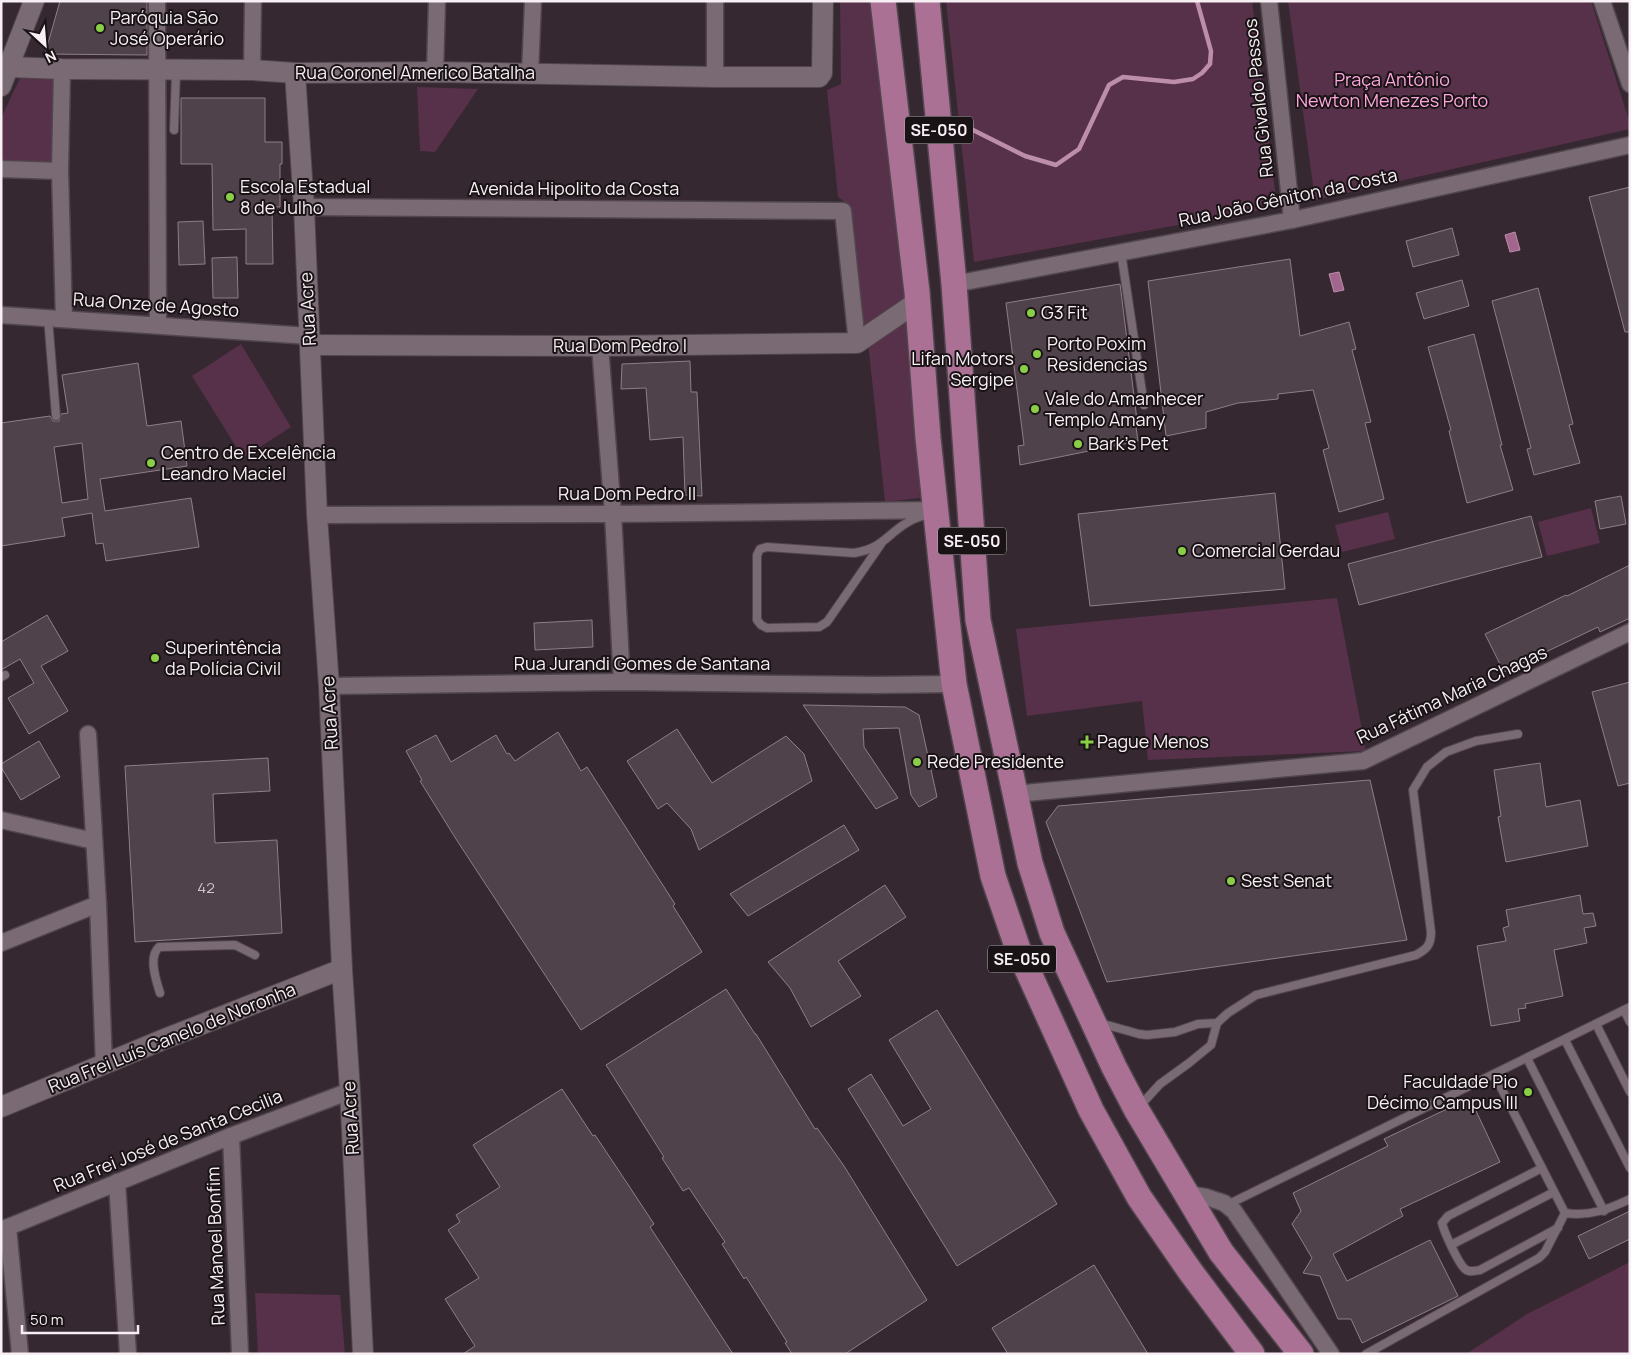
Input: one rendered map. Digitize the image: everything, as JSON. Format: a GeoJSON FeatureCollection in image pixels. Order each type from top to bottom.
{"type":"FeatureCollection","features":[{"type":"Feature","properties":{"kind":"main road","name":"SE-050"},"geometry":{"type":"LineString","coordinates":[[883,1],[918,308],[928,438],[954,684],[993,876],[1018,949],[1091,1110],[1139,1198],[1190,1271],[1252,1354]]}},
{"type":"Feature","properties":{"kind":"main road","name":"SE-050"},"geometry":{"type":"LineString","coordinates":[[927,1],[953,275],[978,620],[1030,863],[1052,933],[1114,1067],[1136,1109],[1221,1252],[1301,1354]]}},
{"type":"Feature","properties":{"kind":"main road"},"geometry":{"type":"LineString","coordinates":[[918,308],[953,275]]}},
{"type":"Feature","properties":{"kind":"street"},"geometry":{"type":"LineString","coordinates":[[1,86],[34,1]]}},
{"type":"Feature","properties":{"kind":"street"},"geometry":{"type":"LineString","coordinates":[[157,1],[158,325]]}},
{"type":"Feature","properties":{"kind":"street"},"geometry":{"type":"LineString","coordinates":[[252,70],[253,1]]}},
{"type":"Feature","properties":{"kind":"street"},"geometry":{"type":"LineString","coordinates":[[435,72],[437,1]]}},
{"type":"Feature","properties":{"kind":"street"},"geometry":{"type":"LineString","coordinates":[[530,74],[533,1]]}},
{"type":"Feature","properties":{"kind":"street"},"geometry":{"type":"LineString","coordinates":[[715,1],[715,77]]}},
{"type":"Feature","properties":{"kind":"street","name":"Rua Coronel Americo Batalha"},"geometry":{"type":"LineString","coordinates":[[9,67],[252,70],[295,73],[435,72],[715,77],[821,76],[823,1]]}},
{"type":"Feature","properties":{"kind":"street","name":"Rua Givaldo Passos"},"geometry":{"type":"LineString","coordinates":[[1269,1],[1292,220]]}},
{"type":"Feature","properties":{"kind":"street"},"geometry":{"type":"LineString","coordinates":[[1602,1],[1630,84]]}},
{"type":"Feature","properties":{"kind":"street"},"geometry":{"type":"LineString","coordinates":[[56,319],[62,69]]}},
{"type":"Feature","properties":{"kind":"street","name":"Rua Acre"},"geometry":{"type":"LineString","coordinates":[[295,73],[304,207],[317,515],[329,686],[363,1354]]}},
{"type":"Feature","properties":{"kind":"street","name":"Rua João Gêniton da Costa"},"geometry":{"type":"LineString","coordinates":[[953,275],[1121,252],[1292,220],[1630,145]]}},
{"type":"Feature","properties":{"kind":"street"},"geometry":{"type":"LineString","coordinates":[[1,169],[60,171]]}},
{"type":"Feature","properties":{"kind":"street","name":"Avenida Hipolito da Costa"},"geometry":{"type":"LineString","coordinates":[[304,207],[843,210],[857,343]]}},
{"type":"Feature","properties":{"kind":"street"},"geometry":{"type":"LineString","coordinates":[[857,343],[918,308]]}},
{"type":"Feature","properties":{"kind":"street","name":"Rua Onze de Agosto"},"geometry":{"type":"LineString","coordinates":[[1,316],[158,325],[309,341]]}},
{"type":"Feature","properties":{"kind":"street","name":"Rua Dom Pedro I"},"geometry":{"type":"LineString","coordinates":[[309,341],[600,346],[857,343]]}},
{"type":"Feature","properties":{"kind":"street"},"geometry":{"type":"LineString","coordinates":[[600,346],[622,682]]}},
{"type":"Feature","properties":{"kind":"street","name":"Rua Dom Pedro II"},"geometry":{"type":"LineString","coordinates":[[317,515],[936,510]]}},
{"type":"Feature","properties":{"kind":"street","name":"Rua Fátima Maria Chagas"},"geometry":{"type":"LineString","coordinates":[[1015,794],[1363,761],[1630,632]]}},
{"type":"Feature","properties":{"kind":"street","name":"Rua Jurandi Gomes de Santana"},"geometry":{"type":"LineString","coordinates":[[329,686],[622,682],[876,686],[954,684]]}},
{"type":"Feature","properties":{"kind":"street"},"geometry":{"type":"LineString","coordinates":[[88,734],[98,904],[104,1065]]}},
{"type":"Feature","properties":{"kind":"street"},"geometry":{"type":"LineString","coordinates":[[1,820],[94,841]]}},
{"type":"Feature","properties":{"kind":"street"},"geometry":{"type":"LineString","coordinates":[[1,943],[98,904]]}},
{"type":"Feature","properties":{"kind":"street","name":"Rua Frei Luís Canelo de Noronha"},"geometry":{"type":"LineString","coordinates":[[1,1107],[162,1040],[342,969]]}},
{"type":"Feature","properties":{"kind":"street"},"geometry":{"type":"LineString","coordinates":[[350,1091],[359,1110],[371,1354]]}},
{"type":"Feature","properties":{"kind":"street","name":"Rua Frei José de Santa Cecilia"},"geometry":{"type":"LineString","coordinates":[[5,1229],[231,1136],[350,1091]]}},
{"type":"Feature","properties":{"kind":"street","name":"Rua Manoel Bonfim"},"geometry":{"type":"LineString","coordinates":[[231,1136],[240,1354]]}},
{"type":"Feature","properties":{"kind":"street"},"geometry":{"type":"LineString","coordinates":[[117,1182],[128,1354]]}},
{"type":"Feature","properties":{"kind":"street"},"geometry":{"type":"LineString","coordinates":[[1188,1194],[1224,1202],[1234,1211],[1332,1354]]}},
{"type":"Feature","properties":{"kind":"street"},"geometry":{"type":"LineString","coordinates":[[5,1229],[20,1354]]}},
{"type":"Feature","properties":{"kind":"lane"},"geometry":{"type":"LineString","coordinates":[[174,130],[176,70]]}},
{"type":"Feature","properties":{"kind":"lane"},"geometry":{"type":"LineString","coordinates":[[1121,252],[1144,405]]}},
{"type":"Feature","properties":{"kind":"lane"},"geometry":{"type":"LineString","coordinates":[[56,319],[56,416]]}},
{"type":"Feature","properties":{"kind":"lane"},"geometry":{"type":"LineString","coordinates":[[881,544],[827,622],[819,627],[767,628],[758,623],[757,555],[762,548],[854,553],[868,551],[881,544],[909,521],[936,510]]}},
{"type":"Feature","properties":{"kind":"lane"},"geometry":{"type":"LineString","coordinates":[[1136,1109],[1160,1084],[1211,1044],[1217,1023],[1228,1013],[1256,995],[1416,955],[1426,950],[1431,943],[1431,932],[1413,790],[1427,767],[1446,752],[1476,741],[1518,734]]}},
{"type":"Feature","properties":{"kind":"lane"},"geometry":{"type":"LineString","coordinates":[[160,993],[154,968],[154,956],[159,947],[235,945],[255,956]]}},
{"type":"Feature","properties":{"kind":"lane"},"geometry":{"type":"LineString","coordinates":[[1227,1205],[1627,1009],[1630,1022]]}},
{"type":"Feature","properties":{"kind":"lane"},"geometry":{"type":"LineString","coordinates":[[1093,1021],[1147,1035],[1175,1032],[1198,1024],[1217,1023]]}},
{"type":"Feature","properties":{"kind":"lane"},"geometry":{"type":"LineString","coordinates":[[1596,1024],[1630,1092]]}},
{"type":"Feature","properties":{"kind":"lane"},"geometry":{"type":"LineString","coordinates":[[1565,1040],[1630,1168]]}},
{"type":"Feature","properties":{"kind":"lane"},"geometry":{"type":"LineString","coordinates":[[1527,1058],[1604,1211]]}},
{"type":"Feature","properties":{"kind":"lane"},"geometry":{"type":"LineString","coordinates":[[1494,1074],[1565,1213]]}},
{"type":"Feature","properties":{"kind":"lane"},"geometry":{"type":"LineString","coordinates":[[1542,1168],[1448,1216],[1442,1223],[1444,1231],[1464,1268],[1471,1272],[1480,1270],[1558,1228]]}},
{"type":"Feature","properties":{"kind":"lane"},"geometry":{"type":"LineString","coordinates":[[1451,1245],[1554,1192]]}},
{"type":"Feature","properties":{"kind":"lane"},"geometry":{"type":"LineString","coordinates":[[1565,1213],[1577,1214],[1604,1211],[1630,1199]]}},
{"type":"Feature","properties":{"kind":"lane"},"geometry":{"type":"LineString","coordinates":[[1366,1354],[1535,1261],[1545,1252],[1565,1213]]}},
{"type":"Feature","properties":{"kind":"green space"},"geometry":{"type":"Polygon","coordinates":[[[840,1],[879,1],[906,304],[865,333],[849,205],[838,197],[827,90],[841,84],[840,1]]]}},
{"type":"Feature","properties":{"kind":"green space"},"geometry":{"type":"Polygon","coordinates":[[[946,1],[1252,1],[1277,207],[974,262],[946,1]]]}},
{"type":"Feature","properties":{"kind":"green space","name":"Praça Antônio Newton Menezes Porto"},"geometry":{"type":"Polygon","coordinates":[[[1288,1],[1591,1],[1630,123],[1630,129],[1315,200],[1288,1]]]}},
{"type":"Feature","properties":{"kind":"green space"},"geometry":{"type":"Polygon","coordinates":[[[20,78],[55,78],[52,165],[1,162],[1,118],[20,78]]]}},
{"type":"Feature","properties":{"kind":"green space"},"geometry":{"type":"Polygon","coordinates":[[[417,87],[478,89],[435,152],[420,151],[417,87]]]}},
{"type":"Feature","properties":{"kind":"green space"},"geometry":{"type":"Polygon","coordinates":[[[906,317],[920,498],[885,502],[868,342],[906,317]]]}},
{"type":"Feature","properties":{"kind":"green space"},"geometry":{"type":"Polygon","coordinates":[[[241,344],[291,427],[243,458],[192,376],[241,344]]]}},
{"type":"Feature","properties":{"kind":"green space"},"geometry":{"type":"Polygon","coordinates":[[[1591,508],[1600,543],[1547,556],[1538,522],[1591,508]]]}},
{"type":"Feature","properties":{"kind":"green space"},"geometry":{"type":"Polygon","coordinates":[[[1388,512],[1395,539],[1342,552],[1335,525],[1388,512]]]}},
{"type":"Feature","properties":{"kind":"green space"},"geometry":{"type":"Polygon","coordinates":[[[1337,598],[1366,751],[1148,760],[1142,701],[1027,716],[1016,629],[1337,598]]]}},
{"type":"Feature","properties":{"kind":"green space"},"geometry":{"type":"Polygon","coordinates":[[[1630,1262],[1630,1354],[1466,1354],[1527,1314],[1630,1262]]]}},
{"type":"Feature","properties":{"kind":"green space"},"geometry":{"type":"Polygon","coordinates":[[[255,1293],[340,1295],[345,1354],[258,1354],[255,1293]]]}},
{"type":"Feature","properties":{"kind":"shaded area"},"geometry":{"type":"Polygon","coordinates":[[[1515,232],[1520,250],[1510,252],[1505,235],[1515,232]]]}},
{"type":"Feature","properties":{"kind":"shaded area"},"geometry":{"type":"Polygon","coordinates":[[[1339,272],[1344,290],[1334,292],[1329,274],[1339,272]]]}},
{"type":"Feature","properties":{"kind":"building","name":"Paróquia São José Operário"},"geometry":{"type":"Polygon","coordinates":[[[60,1],[147,1],[147,55],[45,54],[60,1]]]}},
{"type":"Feature","properties":{"kind":"building"},"geometry":{"type":"Polygon","coordinates":[[[181,98],[265,98],[265,142],[282,142],[280,207],[272,207],[273,264],[246,264],[246,229],[213,230],[212,164],[181,164],[181,98]]]}},
{"type":"Feature","properties":{"kind":"building"},"geometry":{"type":"Polygon","coordinates":[[[1630,187],[1630,332],[1625,332],[1589,197],[1630,187]]]}},
{"type":"Feature","properties":{"kind":"building"},"geometry":{"type":"Polygon","coordinates":[[[203,221],[205,264],[179,265],[178,222],[203,221]]]}},
{"type":"Feature","properties":{"kind":"building"},"geometry":{"type":"Polygon","coordinates":[[[1452,228],[1459,255],[1413,267],[1406,241],[1452,228]]]}},
{"type":"Feature","properties":{"kind":"building"},"geometry":{"type":"Polygon","coordinates":[[[237,257],[238,298],[213,298],[212,258],[237,257]]]}},
{"type":"Feature","properties":{"kind":"building"},"geometry":{"type":"Polygon","coordinates":[[[1290,259],[1300,336],[1349,322],[1356,349],[1352,350],[1371,422],[1365,423],[1384,499],[1339,512],[1323,450],[1329,448],[1313,390],[1278,394],[1278,399],[1238,403],[1206,412],[1206,428],[1166,436],[1148,281],[1290,259]]]}},
{"type":"Feature","properties":{"kind":"building"},"geometry":{"type":"Polygon","coordinates":[[[1462,280],[1469,306],[1424,319],[1416,293],[1462,280]]]}},
{"type":"Feature","properties":{"kind":"building"},"geometry":{"type":"Polygon","coordinates":[[[1120,284],[1138,441],[1020,465],[1018,446],[1024,445],[1006,303],[1120,284]]]}},
{"type":"Feature","properties":{"kind":"building"},"geometry":{"type":"Polygon","coordinates":[[[1538,288],[1573,424],[1569,425],[1580,463],[1534,475],[1527,449],[1531,448],[1492,301],[1538,288]]]}},
{"type":"Feature","properties":{"kind":"building"},"geometry":{"type":"Polygon","coordinates":[[[1474,334],[1502,445],[1500,445],[1513,490],[1467,503],[1449,431],[1451,430],[1428,347],[1474,334]]]}},
{"type":"Feature","properties":{"kind":"building"},"geometry":{"type":"Polygon","coordinates":[[[690,361],[691,392],[697,392],[702,496],[685,495],[683,437],[650,440],[646,388],[621,389],[622,364],[690,361]]]}},
{"type":"Feature","properties":{"kind":"building"},"geometry":{"type":"Polygon","coordinates":[[[138,363],[147,426],[181,421],[187,466],[100,479],[105,511],[191,498],[199,547],[106,561],[103,543],[96,544],[92,513],[62,518],[65,536],[1,546],[1,423],[50,416],[53,421],[59,421],[61,414],[68,413],[62,375],[138,363]],[[82,443],[54,447],[62,503],[88,499],[82,443]]]}},
{"type":"Feature","properties":{"kind":"building","name":"Comercial Gerdau"},"geometry":{"type":"Polygon","coordinates":[[[1275,493],[1285,589],[1090,606],[1078,514],[1275,493]]]}},
{"type":"Feature","properties":{"kind":"building"},"geometry":{"type":"Polygon","coordinates":[[[1621,496],[1626,524],[1600,529],[1595,501],[1621,496]]]}},
{"type":"Feature","properties":{"kind":"building"},"geometry":{"type":"Polygon","coordinates":[[[1531,516],[1542,557],[1359,605],[1348,564],[1531,516]]]}},
{"type":"Feature","properties":{"kind":"building"},"geometry":{"type":"Polygon","coordinates":[[[1630,565],[1630,618],[1600,632],[1598,627],[1504,672],[1485,634],[1630,565]]]}},
{"type":"Feature","properties":{"kind":"building"},"geometry":{"type":"Polygon","coordinates":[[[47,615],[68,651],[41,666],[68,711],[29,734],[8,698],[34,683],[20,659],[1,670],[1,642],[47,615]]]}},
{"type":"Feature","properties":{"kind":"building"},"geometry":{"type":"Polygon","coordinates":[[[592,620],[593,647],[535,650],[534,623],[592,620]]]}},
{"type":"Feature","properties":{"kind":"building"},"geometry":{"type":"Polygon","coordinates":[[[1630,682],[1630,783],[1618,786],[1592,692],[1630,682]]]}},
{"type":"Feature","properties":{"kind":"building"},"geometry":{"type":"Polygon","coordinates":[[[803,705],[905,707],[919,715],[937,797],[919,807],[911,795],[899,728],[863,729],[864,747],[898,798],[876,809],[803,705]]]}},
{"type":"Feature","properties":{"kind":"building"},"geometry":{"type":"Polygon","coordinates":[[[677,729],[712,783],[786,736],[804,754],[812,781],[699,850],[691,829],[667,803],[658,809],[627,761],[677,729]]]}},
{"type":"Feature","properties":{"kind":"building"},"geometry":{"type":"Polygon","coordinates":[[[558,732],[581,771],[587,767],[675,904],[673,906],[702,952],[581,1030],[456,839],[420,781],[422,780],[406,751],[436,735],[451,762],[496,735],[507,754],[509,753],[515,761],[558,732]]]}},
{"type":"Feature","properties":{"kind":"building"},"geometry":{"type":"Polygon","coordinates":[[[39,741],[60,777],[21,800],[1,764],[39,741]]]}},
{"type":"Feature","properties":{"kind":"building"},"geometry":{"type":"Polygon","coordinates":[[[268,758],[270,791],[213,794],[215,843],[277,840],[282,933],[135,942],[125,766],[268,758]]]}},
{"type":"Feature","properties":{"kind":"building"},"geometry":{"type":"Polygon","coordinates":[[[1540,763],[1546,807],[1580,800],[1588,846],[1506,862],[1498,817],[1501,816],[1494,770],[1540,763]]]}},
{"type":"Feature","properties":{"kind":"building","name":"Sest Senat"},"geometry":{"type":"Polygon","coordinates":[[[1370,780],[1407,940],[1107,982],[1046,822],[1058,806],[1370,780]]]}},
{"type":"Feature","properties":{"kind":"building"},"geometry":{"type":"Polygon","coordinates":[[[844,825],[859,850],[748,916],[730,894],[844,825]]]}},
{"type":"Feature","properties":{"kind":"building"},"geometry":{"type":"Polygon","coordinates":[[[885,885],[906,917],[838,961],[861,996],[811,1027],[790,988],[768,962],[885,885]]]}},
{"type":"Feature","properties":{"kind":"building"},"geometry":{"type":"Polygon","coordinates":[[[1580,895],[1583,914],[1593,913],[1596,926],[1584,928],[1587,943],[1554,950],[1563,996],[1525,1004],[1526,1008],[1518,1009],[1520,1021],[1491,1026],[1477,946],[1506,941],[1503,928],[1509,926],[1506,910],[1580,895]]]}},
{"type":"Feature","properties":{"kind":"building"},"geometry":{"type":"Polygon","coordinates":[[[726,989],[815,1129],[817,1128],[844,1166],[927,1300],[845,1354],[792,1354],[785,1343],[787,1342],[746,1277],[744,1279],[722,1244],[725,1242],[689,1188],[683,1191],[662,1158],[664,1157],[606,1065],[726,989]]]}},
{"type":"Feature","properties":{"kind":"building"},"geometry":{"type":"Polygon","coordinates":[[[937,1010],[1057,1204],[957,1266],[848,1089],[871,1074],[903,1126],[931,1109],[889,1040],[937,1010]]]}},
{"type":"Feature","properties":{"kind":"building"},"geometry":{"type":"Polygon","coordinates":[[[562,1089],[654,1224],[650,1227],[733,1354],[463,1354],[475,1346],[445,1299],[479,1278],[448,1230],[460,1222],[456,1215],[500,1187],[473,1145],[562,1089]]]}},
{"type":"Feature","properties":{"kind":"building"},"geometry":{"type":"Polygon","coordinates":[[[1470,1098],[1500,1162],[1400,1209],[1403,1216],[1333,1254],[1347,1281],[1430,1240],[1458,1296],[1362,1343],[1351,1319],[1338,1319],[1320,1276],[1303,1273],[1312,1258],[1292,1224],[1301,1211],[1293,1193],[1388,1146],[1384,1139],[1470,1098]]]}},
{"type":"Feature","properties":{"kind":"building"},"geometry":{"type":"Polygon","coordinates":[[[1630,1211],[1630,1239],[1589,1259],[1578,1236],[1630,1211]]]}},
{"type":"Feature","properties":{"kind":"building"},"geometry":{"type":"Polygon","coordinates":[[[1094,1265],[1148,1354],[1008,1354],[992,1328],[1094,1265]]]}},
{"type":"Feature","properties":{"kind":"waterway"},"geometry":{"type":"LineString","coordinates":[[967,127],[1025,156],[1056,165],[1079,149],[1109,85],[1123,77],[1174,82],[1193,79],[1210,64],[1211,51],[1197,1]]}},
{"type":"Feature","properties":{"kind":"place","name":"Paróquia São José Operário"},"geometry":{"type":"Point","coordinates":[100,28]}},
{"type":"Feature","properties":{"kind":"place","name":"Escola Estadual 8 de Julho"},"geometry":{"type":"Point","coordinates":[230,197]}},
{"type":"Feature","properties":{"kind":"place","name":"G3 Fit"},"geometry":{"type":"Point","coordinates":[1031,313]}},
{"type":"Feature","properties":{"kind":"place","name":"Porto Poxim Residencias"},"geometry":{"type":"Point","coordinates":[1037,354]}},
{"type":"Feature","properties":{"kind":"place","name":"Lifan Motors Sergipe"},"geometry":{"type":"Point","coordinates":[1024,369]}},
{"type":"Feature","properties":{"kind":"place","name":"Vale do Amanhecer Templo Amany"},"geometry":{"type":"Point","coordinates":[1035,409]}},
{"type":"Feature","properties":{"kind":"place","name":"Bark's Pet"},"geometry":{"type":"Point","coordinates":[1078,444]}},
{"type":"Feature","properties":{"kind":"place","name":"Centro de Excelência Leandro Maciel"},"geometry":{"type":"Point","coordinates":[151,463]}},
{"type":"Feature","properties":{"kind":"place","name":"Comercial Gerdau"},"geometry":{"type":"Point","coordinates":[1182,551]}},
{"type":"Feature","properties":{"kind":"place","name":"Superintência da Polícia Civil"},"geometry":{"type":"Point","coordinates":[155,658]}},
{"type":"Feature","properties":{"kind":"place","name":"Pague Menos"},"geometry":{"type":"Point","coordinates":[1087,742]}},
{"type":"Feature","properties":{"kind":"place","name":"Rede Presidente"},"geometry":{"type":"Point","coordinates":[917,762]}},
{"type":"Feature","properties":{"kind":"place","name":"Sest Senat"},"geometry":{"type":"Point","coordinates":[1231,881]}},
{"type":"Feature","properties":{"kind":"place","name":"Faculdade Pio Décimo Campus III"},"geometry":{"type":"Point","coordinates":[1528,1092]}}]}
